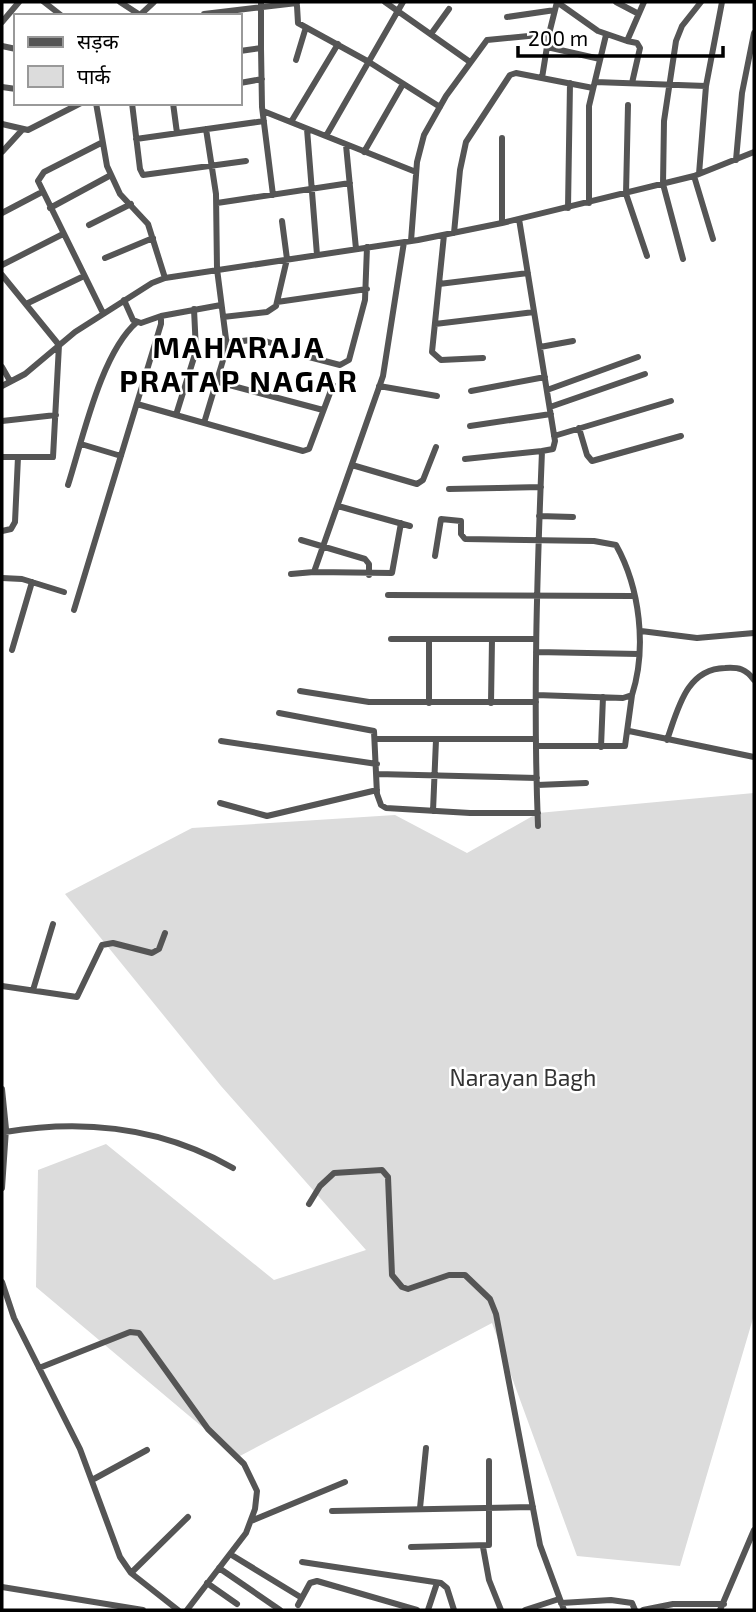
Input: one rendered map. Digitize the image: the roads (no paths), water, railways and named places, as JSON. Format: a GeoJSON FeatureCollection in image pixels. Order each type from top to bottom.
{"type":"FeatureCollection","features":[{"type":"Feature","properties":{"kind":"street"},"geometry":{"type":"LineString","coordinates":[[2,22],[19,2]]}},
{"type":"Feature","properties":{"kind":"street"},"geometry":{"type":"LineString","coordinates":[[44,2],[59,14]]}},
{"type":"Feature","properties":{"kind":"street"},"geometry":{"type":"LineString","coordinates":[[120,2],[138,14]]}},
{"type":"Feature","properties":{"kind":"street"},"geometry":{"type":"LineString","coordinates":[[141,14],[154,2]]}},
{"type":"Feature","properties":{"kind":"street"},"geometry":{"type":"LineString","coordinates":[[385,2],[470,62]]}},
{"type":"Feature","properties":{"kind":"street"},"geometry":{"type":"LineString","coordinates":[[326,136],[403,2]]}},
{"type":"Feature","properties":{"kind":"street"},"geometry":{"type":"LineString","coordinates":[[542,78],[557,2],[606,35],[639,45],[632,83]]}},
{"type":"Feature","properties":{"kind":"street"},"geometry":{"type":"LineString","coordinates":[[616,2],[637,13]]}},
{"type":"Feature","properties":{"kind":"street"},"geometry":{"type":"LineString","coordinates":[[627,41],[644,2]]}},
{"type":"Feature","properties":{"kind":"street"},"geometry":{"type":"LineString","coordinates":[[683,259],[663,184],[664,121],[679,33],[701,2]]}},
{"type":"Feature","properties":{"kind":"street"},"geometry":{"type":"LineString","coordinates":[[713,239],[696,175],[706,86],[722,2]]}},
{"type":"Feature","properties":{"kind":"street"},"geometry":{"type":"LineString","coordinates":[[204,14],[297,4],[297,20],[306,27],[369,62],[440,107]]}},
{"type":"Feature","properties":{"kind":"street"},"geometry":{"type":"LineString","coordinates":[[261,6],[263,111],[274,195]]}},
{"type":"Feature","properties":{"kind":"street"},"geometry":{"type":"LineString","coordinates":[[431,34],[449,9]]}},
{"type":"Feature","properties":{"kind":"street"},"geometry":{"type":"LineString","coordinates":[[507,17],[555,10]]}},
{"type":"Feature","properties":{"kind":"street"},"geometry":{"type":"LineString","coordinates":[[296,60],[306,27]]}},
{"type":"Feature","properties":{"kind":"street"},"geometry":{"type":"LineString","coordinates":[[737,160],[742,93],[754,33]]}},
{"type":"Feature","properties":{"kind":"street"},"geometry":{"type":"LineString","coordinates":[[314,572],[379,386],[407,242],[424,135],[440,107],[487,40],[549,34]]}},
{"type":"Feature","properties":{"kind":"street"},"geometry":{"type":"LineString","coordinates":[[589,203],[588,120],[606,35]]}},
{"type":"Feature","properties":{"kind":"street"},"geometry":{"type":"LineString","coordinates":[[291,122],[338,44]]}},
{"type":"Feature","properties":{"kind":"street"},"geometry":{"type":"LineString","coordinates":[[547,47],[600,59]]}},
{"type":"Feature","properties":{"kind":"street"},"geometry":{"type":"LineString","coordinates":[[242,51],[261,48]]}},
{"type":"Feature","properties":{"kind":"street"},"geometry":{"type":"LineString","coordinates":[[454,233],[460,170],[466,142],[510,75],[594,85],[632,83],[706,86]]}},
{"type":"Feature","properties":{"kind":"street"},"geometry":{"type":"LineString","coordinates":[[242,83],[262,79]]}},
{"type":"Feature","properties":{"kind":"street"},"geometry":{"type":"LineString","coordinates":[[568,208],[570,83]]}},
{"type":"Feature","properties":{"kind":"street"},"geometry":{"type":"LineString","coordinates":[[364,152],[403,84]]}},
{"type":"Feature","properties":{"kind":"street"},"geometry":{"type":"LineString","coordinates":[[2,124],[23,129],[33,128],[77,105]]}},
{"type":"Feature","properties":{"kind":"street"},"geometry":{"type":"LineString","coordinates":[[96,105],[101,143],[111,175],[120,194],[143,216],[165,278]]}},
{"type":"Feature","properties":{"kind":"street"},"geometry":{"type":"LineString","coordinates":[[132,105],[143,175],[246,161]]}},
{"type":"Feature","properties":{"kind":"street"},"geometry":{"type":"LineString","coordinates":[[173,105],[177,133]]}},
{"type":"Feature","properties":{"kind":"street"},"geometry":{"type":"LineString","coordinates":[[628,105],[626,194],[648,256]]}},
{"type":"Feature","properties":{"kind":"street"},"geometry":{"type":"LineString","coordinates":[[263,111],[416,172]]}},
{"type":"Feature","properties":{"kind":"street"},"geometry":{"type":"LineString","coordinates":[[136,139],[264,121]]}},
{"type":"Feature","properties":{"kind":"street"},"geometry":{"type":"LineString","coordinates":[[2,152],[23,129]]}},
{"type":"Feature","properties":{"kind":"street"},"geometry":{"type":"LineString","coordinates":[[204,423],[218,382],[226,343],[217,269],[216,203],[206,129]]}},
{"type":"Feature","properties":{"kind":"street"},"geometry":{"type":"LineString","coordinates":[[307,129],[317,255]]}},
{"type":"Feature","properties":{"kind":"street"},"geometry":{"type":"LineString","coordinates":[[502,138],[502,223]]}},
{"type":"Feature","properties":{"kind":"street"},"geometry":{"type":"LineString","coordinates":[[101,143],[44,172],[37,181],[103,313]]}},
{"type":"Feature","properties":{"kind":"street"},"geometry":{"type":"LineString","coordinates":[[346,145],[356,249]]}},
{"type":"Feature","properties":{"kind":"street"},"geometry":{"type":"LineString","coordinates":[[2,386],[103,313],[165,278],[407,242],[502,223],[696,175],[754,152]]}},
{"type":"Feature","properties":{"kind":"street"},"geometry":{"type":"LineString","coordinates":[[50,208],[111,175]]}},
{"type":"Feature","properties":{"kind":"street"},"geometry":{"type":"LineString","coordinates":[[216,203],[350,184]]}},
{"type":"Feature","properties":{"kind":"street"},"geometry":{"type":"LineString","coordinates":[[2,213],[42,192]]}},
{"type":"Feature","properties":{"kind":"street"},"geometry":{"type":"LineString","coordinates":[[89,225],[131,204]]}},
{"type":"Feature","properties":{"kind":"street"},"geometry":{"type":"LineString","coordinates":[[465,459],[553,449],[554,436],[519,219]]}},
{"type":"Feature","properties":{"kind":"street"},"geometry":{"type":"LineString","coordinates":[[223,317],[274,309],[287,259],[282,221]]}},
{"type":"Feature","properties":{"kind":"street"},"geometry":{"type":"LineString","coordinates":[[2,265],[63,234]]}},
{"type":"Feature","properties":{"kind":"street"},"geometry":{"type":"LineString","coordinates":[[444,235],[432,352],[437,359],[483,358]]}},
{"type":"Feature","properties":{"kind":"street"},"geometry":{"type":"LineString","coordinates":[[105,258],[153,238]]}},
{"type":"Feature","properties":{"kind":"street"},"geometry":{"type":"LineString","coordinates":[[309,357],[340,365],[347,364],[367,289],[367,247]]}},
{"type":"Feature","properties":{"kind":"street"},"geometry":{"type":"LineString","coordinates":[[439,285],[528,273]]}},
{"type":"Feature","properties":{"kind":"street"},"geometry":{"type":"LineString","coordinates":[[2,275],[59,345],[53,457],[2,457]]}},
{"type":"Feature","properties":{"kind":"street"},"geometry":{"type":"LineString","coordinates":[[26,304],[84,276]]}},
{"type":"Feature","properties":{"kind":"street"},"geometry":{"type":"LineString","coordinates":[[276,302],[367,289]]}},
{"type":"Feature","properties":{"kind":"street"},"geometry":{"type":"LineString","coordinates":[[124,300],[130,315],[137,322]]}},
{"type":"Feature","properties":{"kind":"street"},"geometry":{"type":"LineString","coordinates":[[68,485],[110,356],[123,334],[137,322],[221,305]]}},
{"type":"Feature","properties":{"kind":"street"},"geometry":{"type":"LineString","coordinates":[[176,415],[196,351],[194,309]]}},
{"type":"Feature","properties":{"kind":"street"},"geometry":{"type":"LineString","coordinates":[[435,324],[534,312]]}},
{"type":"Feature","properties":{"kind":"street"},"geometry":{"type":"LineString","coordinates":[[74,610],[159,331],[161,316]]}},
{"type":"Feature","properties":{"kind":"street"},"geometry":{"type":"LineString","coordinates":[[226,343],[259,339],[274,344]]}},
{"type":"Feature","properties":{"kind":"street"},"geometry":{"type":"LineString","coordinates":[[540,347],[573,341]]}},
{"type":"Feature","properties":{"kind":"street"},"geometry":{"type":"LineString","coordinates":[[547,390],[638,357]]}},
{"type":"Feature","properties":{"kind":"street"},"geometry":{"type":"LineString","coordinates":[[2,367],[10,381]]}},
{"type":"Feature","properties":{"kind":"street"},"geometry":{"type":"LineString","coordinates":[[470,426],[550,411],[645,374]]}},
{"type":"Feature","properties":{"kind":"street"},"geometry":{"type":"LineString","coordinates":[[471,391],[545,377]]}},
{"type":"Feature","properties":{"kind":"street"},"geometry":{"type":"LineString","coordinates":[[218,382],[323,410]]}},
{"type":"Feature","properties":{"kind":"street"},"geometry":{"type":"LineString","coordinates":[[137,404],[307,451],[333,385]]}},
{"type":"Feature","properties":{"kind":"street"},"geometry":{"type":"LineString","coordinates":[[379,386],[437,396]]}},
{"type":"Feature","properties":{"kind":"street"},"geometry":{"type":"LineString","coordinates":[[554,436],[671,401]]}},
{"type":"Feature","properties":{"kind":"street"},"geometry":{"type":"LineString","coordinates":[[2,421],[56,415]]}},
{"type":"Feature","properties":{"kind":"street"},"geometry":{"type":"LineString","coordinates":[[579,428],[587,455],[592,461],[681,436]]}},
{"type":"Feature","properties":{"kind":"street"},"geometry":{"type":"LineString","coordinates":[[81,444],[121,456]]}},
{"type":"Feature","properties":{"kind":"street"},"geometry":{"type":"LineString","coordinates":[[352,465],[416,484],[423,480],[436,447]]}},
{"type":"Feature","properties":{"kind":"street"},"geometry":{"type":"LineString","coordinates":[[538,826],[536,639],[542,451]]}},
{"type":"Feature","properties":{"kind":"street"},"geometry":{"type":"LineString","coordinates":[[2,531],[11,529],[15,522],[18,457]]}},
{"type":"Feature","properties":{"kind":"street"},"geometry":{"type":"LineString","coordinates":[[449,489],[541,487]]}},
{"type":"Feature","properties":{"kind":"street"},"geometry":{"type":"LineString","coordinates":[[338,506],[410,526]]}},
{"type":"Feature","properties":{"kind":"street"},"geometry":{"type":"LineString","coordinates":[[539,516],[573,517]]}},
{"type":"Feature","properties":{"kind":"street"},"geometry":{"type":"LineString","coordinates":[[377,739],[625,746],[641,631],[616,545],[604,542],[465,539],[461,534],[461,521],[441,519],[435,556]]}},
{"type":"Feature","properties":{"kind":"street"},"geometry":{"type":"LineString","coordinates":[[291,574],[314,572],[389,575],[394,571],[401,523]]}},
{"type":"Feature","properties":{"kind":"street"},"geometry":{"type":"LineString","coordinates":[[302,540],[368,561],[369,575]]}},
{"type":"Feature","properties":{"kind":"street"},"geometry":{"type":"LineString","coordinates":[[2,578],[32,582],[64,592]]}},
{"type":"Feature","properties":{"kind":"street"},"geometry":{"type":"LineString","coordinates":[[12,650],[32,582]]}},
{"type":"Feature","properties":{"kind":"street"},"geometry":{"type":"LineString","coordinates":[[388,595],[632,596]]}},
{"type":"Feature","properties":{"kind":"street"},"geometry":{"type":"LineString","coordinates":[[641,631],[716,638],[754,633]]}},
{"type":"Feature","properties":{"kind":"street"},"geometry":{"type":"LineString","coordinates":[[391,639],[536,639]]}},
{"type":"Feature","properties":{"kind":"street"},"geometry":{"type":"LineString","coordinates":[[429,639],[429,703]]}},
{"type":"Feature","properties":{"kind":"street"},"geometry":{"type":"LineString","coordinates":[[491,703],[492,639]]}},
{"type":"Feature","properties":{"kind":"street"},"geometry":{"type":"LineString","coordinates":[[536,652],[639,654]]}},
{"type":"Feature","properties":{"kind":"street"},"geometry":{"type":"LineString","coordinates":[[667,740],[684,693],[704,672],[736,667],[749,672],[754,680]]}},
{"type":"Feature","properties":{"kind":"street"},"geometry":{"type":"LineString","coordinates":[[300,691],[369,702],[429,703],[491,703],[536,698],[632,695]]}},
{"type":"Feature","properties":{"kind":"street"},"geometry":{"type":"LineString","coordinates":[[601,747],[603,697]]}},
{"type":"Feature","properties":{"kind":"street"},"geometry":{"type":"LineString","coordinates":[[278,713],[370,729],[377,739],[378,800],[386,808],[538,813]]}},
{"type":"Feature","properties":{"kind":"street"},"geometry":{"type":"LineString","coordinates":[[629,731],[754,757]]}},
{"type":"Feature","properties":{"kind":"street"},"geometry":{"type":"LineString","coordinates":[[433,811],[436,740]]}},
{"type":"Feature","properties":{"kind":"street"},"geometry":{"type":"LineString","coordinates":[[221,741],[377,764]]}},
{"type":"Feature","properties":{"kind":"street"},"geometry":{"type":"LineString","coordinates":[[377,774],[586,783]]}},
{"type":"Feature","properties":{"kind":"street"},"geometry":{"type":"LineString","coordinates":[[220,803],[267,816],[377,790]]}},
{"type":"Feature","properties":{"kind":"street"},"geometry":{"type":"LineString","coordinates":[[33,990],[54,924]]}},
{"type":"Feature","properties":{"kind":"street"},"geometry":{"type":"LineString","coordinates":[[2,986],[77,997],[102,945],[113,943],[155,953],[165,933]]}},
{"type":"Feature","properties":{"kind":"street"},"geometry":{"type":"LineString","coordinates":[[2,1089],[5,1132],[2,1188]]}},
{"type":"Feature","properties":{"kind":"street"},"geometry":{"type":"LineString","coordinates":[[5,1132],[62,1124],[142,1132],[210,1155],[233,1168]]}},
{"type":"Feature","properties":{"kind":"street"},"geometry":{"type":"LineString","coordinates":[[309,1204],[320,1186],[334,1173],[382,1170],[388,1183],[392,1276],[396,1282],[408,1289],[449,1275],[465,1275],[490,1300],[509,1375],[545,1565],[561,1604]]}},
{"type":"Feature","properties":{"kind":"street"},"geometry":{"type":"LineString","coordinates":[[2,1287],[92,1480],[114,1542],[131,1573],[178,1610]]}},
{"type":"Feature","properties":{"kind":"street"},"geometry":{"type":"LineString","coordinates":[[39,1368],[130,1332],[139,1333],[208,1429],[248,1470],[257,1492],[251,1521],[230,1554],[187,1610]]}},
{"type":"Feature","properties":{"kind":"street"},"geometry":{"type":"LineString","coordinates":[[420,1508],[426,1448]]}},
{"type":"Feature","properties":{"kind":"street"},"geometry":{"type":"LineString","coordinates":[[92,1480],[147,1450]]}},
{"type":"Feature","properties":{"kind":"street"},"geometry":{"type":"LineString","coordinates":[[411,1547],[483,1547],[489,1542],[489,1461]]}},
{"type":"Feature","properties":{"kind":"street"},"geometry":{"type":"LineString","coordinates":[[251,1521],[345,1482]]}},
{"type":"Feature","properties":{"kind":"street"},"geometry":{"type":"LineString","coordinates":[[332,1511],[533,1507]]}},
{"type":"Feature","properties":{"kind":"street"},"geometry":{"type":"LineString","coordinates":[[131,1573],[188,1517]]}},
{"type":"Feature","properties":{"kind":"street"},"geometry":{"type":"LineString","coordinates":[[643,1610],[673,1604],[722,1607],[754,1530]]}},
{"type":"Feature","properties":{"kind":"street"},"geometry":{"type":"LineString","coordinates":[[483,1547],[489,1580],[501,1610]]}},
{"type":"Feature","properties":{"kind":"street"},"geometry":{"type":"LineString","coordinates":[[230,1554],[300,1602],[310,1583],[317,1581],[417,1610]]}},
{"type":"Feature","properties":{"kind":"street"},"geometry":{"type":"LineString","coordinates":[[302,1562],[437,1583],[447,1588],[454,1610]]}},
{"type":"Feature","properties":{"kind":"street"},"geometry":{"type":"LineString","coordinates":[[219,1568],[280,1610]]}},
{"type":"Feature","properties":{"kind":"street"},"geometry":{"type":"LineString","coordinates":[[207,1583],[237,1604]]}},
{"type":"Feature","properties":{"kind":"street"},"geometry":{"type":"LineString","coordinates":[[428,1610],[437,1583]]}},
{"type":"Feature","properties":{"kind":"street"},"geometry":{"type":"LineString","coordinates":[[2,1587],[143,1610]]}},
{"type":"Feature","properties":{"kind":"street"},"geometry":{"type":"LineString","coordinates":[[525,1610],[561,1604],[621,1600],[632,1603],[635,1610]]}},
{"type":"Feature","properties":{"kind":"district","name":"MAHARAJA PRATAP NAGAR"},"geometry":{"type":"Point","coordinates":[239,365]}},
{"type":"Feature","properties":{"kind":"park label","name":"Narayan Bagh"},"geometry":{"type":"Point","coordinates":[523,1078]}}]}
